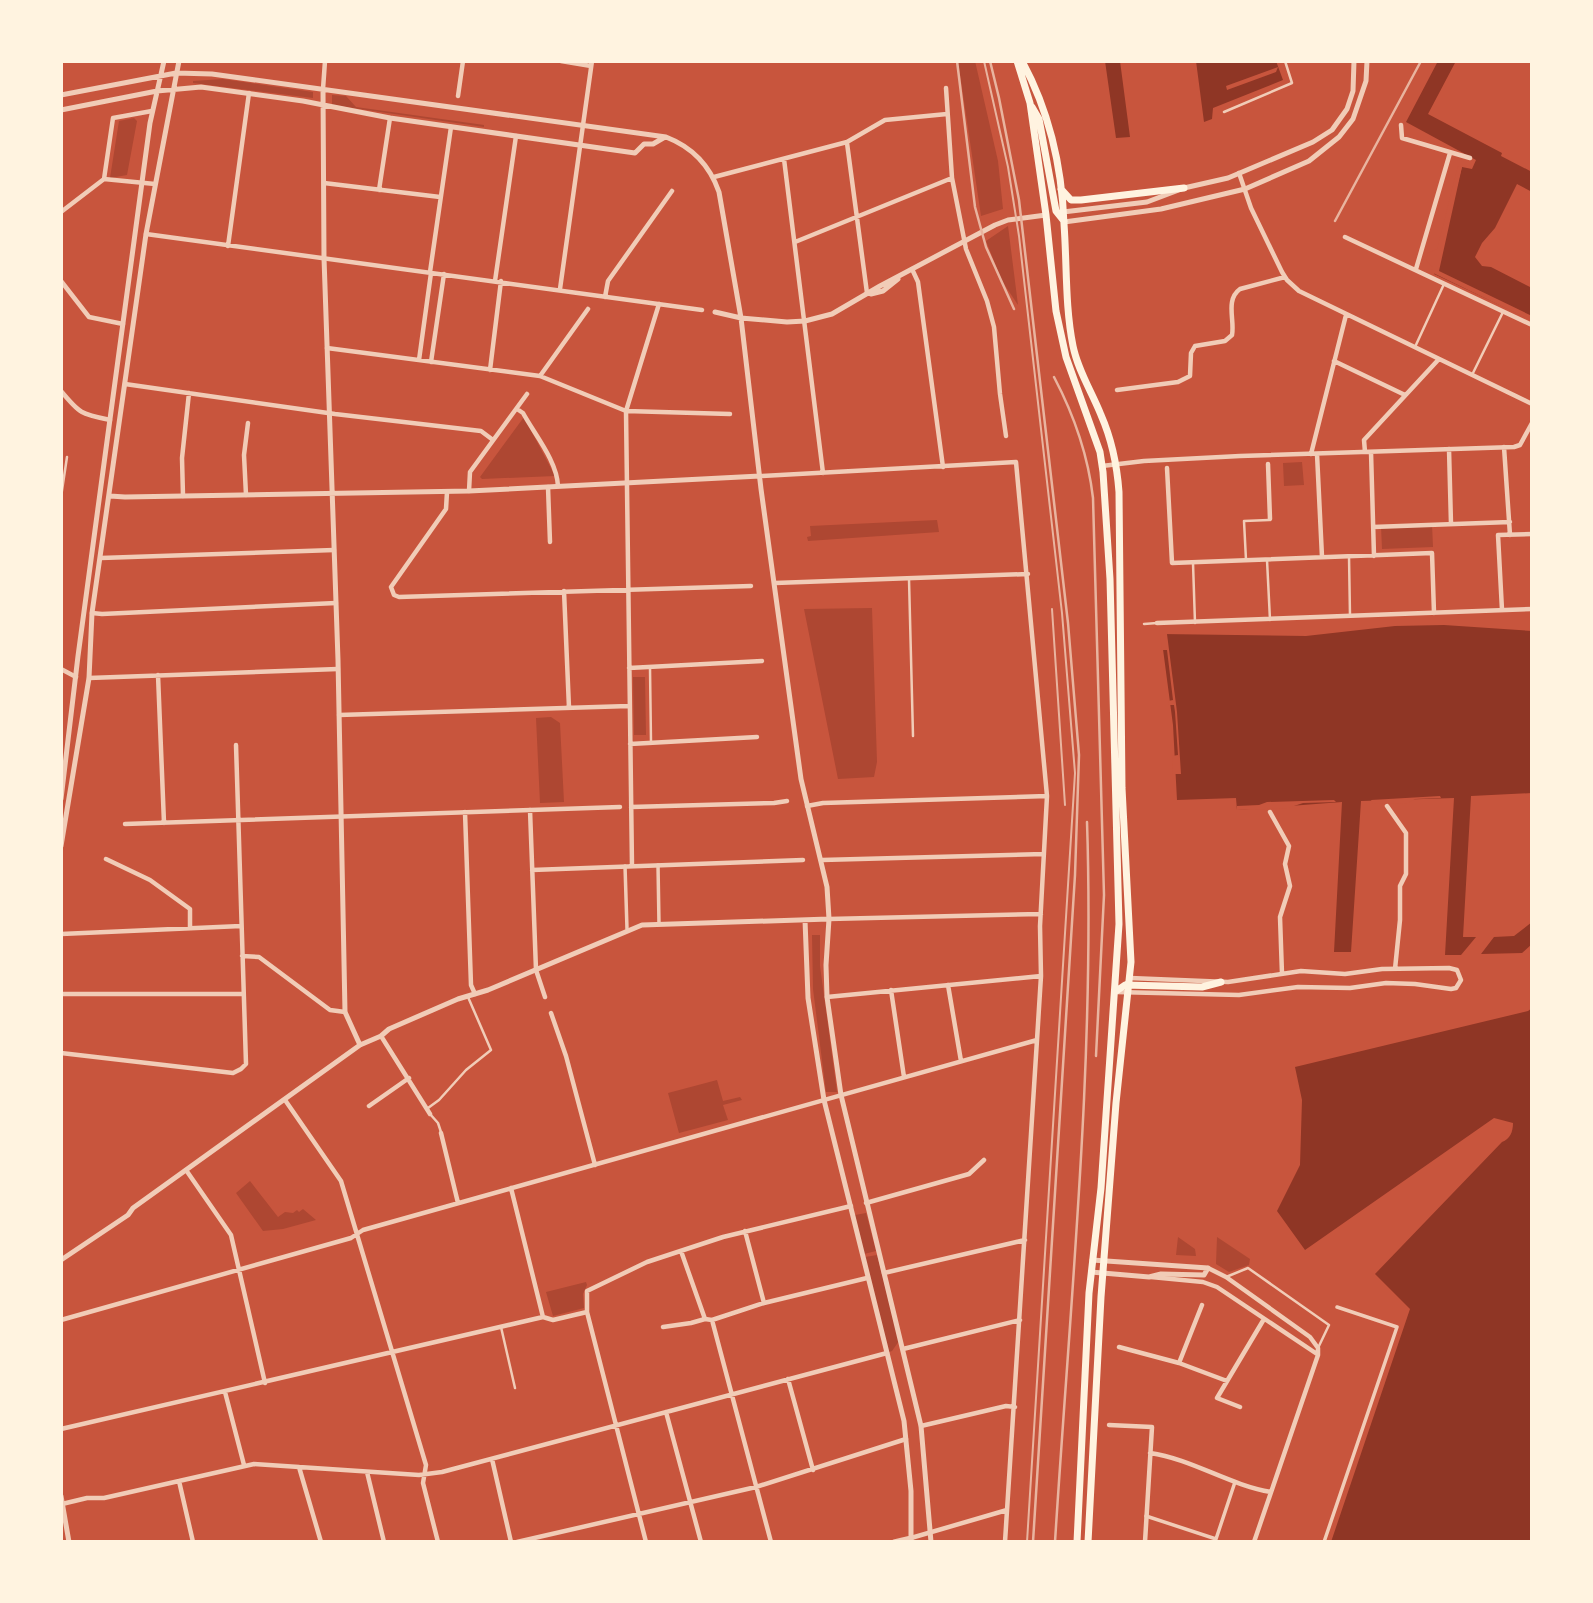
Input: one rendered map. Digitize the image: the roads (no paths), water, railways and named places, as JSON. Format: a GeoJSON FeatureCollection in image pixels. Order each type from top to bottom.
{"type":"FeatureCollection","features":[{"type":"Feature","properties":{"kind":"main road"},"geometry":{"type":"LineString","coordinates":[[1019,61],[1030,103],[1056,311],[1066,357],[1092,426],[1102,466],[1110,579],[1119,925],[1101,1188],[1091,1272],[1077,1542]]}},
{"type":"Feature","properties":{"kind":"main road"},"geometry":{"type":"LineString","coordinates":[[1019,61],[1038,92],[1051,133],[1061,189],[1060,211]]}},
{"type":"Feature","properties":{"kind":"main road"},"geometry":{"type":"LineString","coordinates":[[1030,103],[1039,120],[1064,222],[1073,347],[1114,450],[1119,492],[1122,788],[1128,868],[1130,985],[1116,1103],[1088,1542]]}},
{"type":"Feature","properties":{"kind":"main road"},"geometry":{"type":"LineString","coordinates":[[1061,189],[1071,200],[1081,200],[1184,188]]}},
{"type":"Feature","properties":{"kind":"main road"},"geometry":{"type":"LineString","coordinates":[[1046,215],[1060,211]]}},
{"type":"Feature","properties":{"kind":"main road"},"geometry":{"type":"LineString","coordinates":[[1046,215],[1064,222]]}},
{"type":"Feature","properties":{"kind":"main road"},"geometry":{"type":"LineString","coordinates":[[1115,992],[1130,985],[1202,987],[1221,982]]}},
{"type":"Feature","properties":{"kind":"street"},"geometry":{"type":"LineString","coordinates":[[61,799],[152,111],[164,61]]}},
{"type":"Feature","properties":{"kind":"street"},"geometry":{"type":"LineString","coordinates":[[61,846],[89,678],[92,613],[146,234],[179,61]]}},
{"type":"Feature","properties":{"kind":"street"},"geometry":{"type":"LineString","coordinates":[[324,61],[324,258],[338,669],[345,1012],[360,1045]]}},
{"type":"Feature","properties":{"kind":"street"},"geometry":{"type":"LineString","coordinates":[[458,96],[463,61]]}},
{"type":"Feature","properties":{"kind":"street"},"geometry":{"type":"LineString","coordinates":[[560,289],[592,63],[561,61]]}},
{"type":"Feature","properties":{"kind":"street"},"geometry":{"type":"LineString","coordinates":[[1060,211],[1147,202],[1184,188],[1239,173],[1313,142],[1332,130],[1347,109],[1353,91],[1354,61]]}},
{"type":"Feature","properties":{"kind":"street"},"geometry":{"type":"LineString","coordinates":[[1064,222],[1161,209],[1245,189],[1309,161],[1339,137],[1353,119],[1366,81],[1367,61]]}},
{"type":"Feature","properties":{"kind":"street"},"geometry":{"type":"LineString","coordinates":[[61,95],[176,73],[212,74],[666,137],[697,156],[714,177],[741,318],[760,476],[807,806],[821,860],[829,919],[827,997],[841,1095],[921,1426],[931,1542]]}},
{"type":"Feature","properties":{"kind":"street"},"geometry":{"type":"LineString","coordinates":[[61,110],[173,88],[201,87],[303,101],[390,118],[635,153],[643,144],[653,144],[666,137]]}},
{"type":"Feature","properties":{"kind":"street"},"geometry":{"type":"LineString","coordinates":[[946,88],[952,178],[964,241],[994,327],[1006,436]]}},
{"type":"Feature","properties":{"kind":"street"},"geometry":{"type":"LineString","coordinates":[[228,246],[249,93]]}},
{"type":"Feature","properties":{"kind":"street"},"geometry":{"type":"LineString","coordinates":[[61,212],[104,179],[113,118],[152,111]]}},
{"type":"Feature","properties":{"kind":"street"},"geometry":{"type":"LineString","coordinates":[[714,177],[847,142],[885,120],[947,114]]}},
{"type":"Feature","properties":{"kind":"street"},"geometry":{"type":"LineString","coordinates":[[379,190],[390,118]]}},
{"type":"Feature","properties":{"kind":"street"},"geometry":{"type":"LineString","coordinates":[[1401,125],[1402,138],[1470,158]]}},
{"type":"Feature","properties":{"kind":"street"},"geometry":{"type":"LineString","coordinates":[[419,360],[451,127]]}},
{"type":"Feature","properties":{"kind":"street"},"geometry":{"type":"LineString","coordinates":[[490,370],[516,136]]}},
{"type":"Feature","properties":{"kind":"street"},"geometry":{"type":"LineString","coordinates":[[847,142],[867,294]]}},
{"type":"Feature","properties":{"kind":"street"},"geometry":{"type":"LineString","coordinates":[[1416,269],[1450,153]]}},
{"type":"Feature","properties":{"kind":"street"},"geometry":{"type":"LineString","coordinates":[[784,159],[823,473]]}},
{"type":"Feature","properties":{"kind":"street"},"geometry":{"type":"LineString","coordinates":[[1239,173],[1251,208],[1285,277],[1308,297],[1532,404]]}},
{"type":"Feature","properties":{"kind":"street"},"geometry":{"type":"LineString","coordinates":[[795,242],[952,178]]}},
{"type":"Feature","properties":{"kind":"street"},"geometry":{"type":"LineString","coordinates":[[104,179],[155,184]]}},
{"type":"Feature","properties":{"kind":"street"},"geometry":{"type":"LineString","coordinates":[[324,183],[440,198]]}},
{"type":"Feature","properties":{"kind":"street"},"geometry":{"type":"LineString","coordinates":[[605,297],[608,281],[672,191]]}},
{"type":"Feature","properties":{"kind":"street"},"geometry":{"type":"LineString","coordinates":[[715,312],[741,318],[787,322],[805,321],[832,314],[867,294],[883,291],[912,269],[1009,220],[1046,215]]}},
{"type":"Feature","properties":{"kind":"street"},"geometry":{"type":"LineString","coordinates":[[136,232],[702,310]]}},
{"type":"Feature","properties":{"kind":"street"},"geometry":{"type":"LineString","coordinates":[[1345,237],[1532,326]]}},
{"type":"Feature","properties":{"kind":"street"},"geometry":{"type":"LineString","coordinates":[[912,269],[918,282],[943,467]]}},
{"type":"Feature","properties":{"kind":"street"},"geometry":{"type":"LineString","coordinates":[[431,362],[444,274]]}},
{"type":"Feature","properties":{"kind":"street"},"geometry":{"type":"LineString","coordinates":[[1117,390],[1178,382],[1190,376],[1191,353],[1195,346],[1225,341],[1232,335],[1231,304],[1235,293],[1240,289],[1285,277]]}},
{"type":"Feature","properties":{"kind":"street"},"geometry":{"type":"LineString","coordinates":[[61,281],[89,317],[135,325]]}},
{"type":"Feature","properties":{"kind":"street"},"geometry":{"type":"LineString","coordinates":[[632,866],[626,411],[659,304]]}},
{"type":"Feature","properties":{"kind":"street"},"geometry":{"type":"LineString","coordinates":[[541,376],[588,309]]}},
{"type":"Feature","properties":{"kind":"street"},"geometry":{"type":"LineString","coordinates":[[1322,557],[1314,454],[1346,314]]}},
{"type":"Feature","properties":{"kind":"street"},"geometry":{"type":"LineString","coordinates":[[327,348],[541,376],[626,411],[730,414]]}},
{"type":"Feature","properties":{"kind":"street"},"geometry":{"type":"LineString","coordinates":[[1374,556],[1368,452],[1364,440],[1439,359]]}},
{"type":"Feature","properties":{"kind":"street"},"geometry":{"type":"LineString","coordinates":[[1334,361],[1405,395]]}},
{"type":"Feature","properties":{"kind":"street"},"geometry":{"type":"LineString","coordinates":[[116,383],[330,414],[481,431],[493,440]]}},
{"type":"Feature","properties":{"kind":"street"},"geometry":{"type":"LineString","coordinates":[[61,391],[85,415],[120,421]]}},
{"type":"Feature","properties":{"kind":"street"},"geometry":{"type":"LineString","coordinates":[[183,496],[182,458],[189,393]]}},
{"type":"Feature","properties":{"kind":"street"},"geometry":{"type":"LineString","coordinates":[[469,491],[470,472],[527,394]]}},
{"type":"Feature","properties":{"kind":"street"},"geometry":{"type":"LineString","coordinates":[[517,408],[523,413],[558,476],[558,486]]}},
{"type":"Feature","properties":{"kind":"street"},"geometry":{"type":"LineString","coordinates":[[246,495],[244,455],[248,423]]}},
{"type":"Feature","properties":{"kind":"street"},"geometry":{"type":"LineString","coordinates":[[1102,466],[1172,459],[1504,447],[1520,445],[1532,423]]}},
{"type":"Feature","properties":{"kind":"street"},"geometry":{"type":"LineString","coordinates":[[1504,447],[1510,535]]}},
{"type":"Feature","properties":{"kind":"street"},"geometry":{"type":"LineString","coordinates":[[1449,449],[1451,524]]}},
{"type":"Feature","properties":{"kind":"street"},"geometry":{"type":"LineString","coordinates":[[110,496],[447,492],[1016,462],[1047,796],[1041,976],[1005,1542]]}},
{"type":"Feature","properties":{"kind":"street"},"geometry":{"type":"LineString","coordinates":[[1268,464],[1270,519]]}},
{"type":"Feature","properties":{"kind":"street"},"geometry":{"type":"LineString","coordinates":[[1167,468],[1172,563],[1432,553],[1434,613]]}},
{"type":"Feature","properties":{"kind":"street"},"geometry":{"type":"LineString","coordinates":[[548,487],[550,542]]}},
{"type":"Feature","properties":{"kind":"street"},"geometry":{"type":"LineString","coordinates":[[447,492],[446,509],[391,587],[392,593],[399,597],[751,586]]}},
{"type":"Feature","properties":{"kind":"street"},"geometry":{"type":"LineString","coordinates":[[1373,527],[1510,522]]}},
{"type":"Feature","properties":{"kind":"street"},"geometry":{"type":"LineString","coordinates":[[1502,610],[1498,535],[1532,534]]}},
{"type":"Feature","properties":{"kind":"street"},"geometry":{"type":"LineString","coordinates":[[93,558],[334,550]]}},
{"type":"Feature","properties":{"kind":"street"},"geometry":{"type":"LineString","coordinates":[[775,583],[1028,574]]}},
{"type":"Feature","properties":{"kind":"street"},"geometry":{"type":"LineString","coordinates":[[564,591],[569,708]]}},
{"type":"Feature","properties":{"kind":"street"},"geometry":{"type":"LineString","coordinates":[[84,612],[102,614],[198,611],[336,603]]}},
{"type":"Feature","properties":{"kind":"street"},"geometry":{"type":"LineString","coordinates":[[1157,623],[1532,609]]}},
{"type":"Feature","properties":{"kind":"street"},"geometry":{"type":"LineString","coordinates":[[629,668],[762,662]]}},
{"type":"Feature","properties":{"kind":"street"},"geometry":{"type":"LineString","coordinates":[[61,669],[76,677],[89,678],[338,669]]}},
{"type":"Feature","properties":{"kind":"street"},"geometry":{"type":"LineString","coordinates":[[158,675],[164,823]]}},
{"type":"Feature","properties":{"kind":"street"},"geometry":{"type":"LineString","coordinates":[[339,715],[629,706]]}},
{"type":"Feature","properties":{"kind":"street"},"geometry":{"type":"LineString","coordinates":[[630,744],[757,737]]}},
{"type":"Feature","properties":{"kind":"street"},"geometry":{"type":"LineString","coordinates":[[61,1053],[233,1073],[246,1064],[236,745]]}},
{"type":"Feature","properties":{"kind":"street"},"geometry":{"type":"LineString","coordinates":[[807,806],[823,803],[1047,796]]}},
{"type":"Feature","properties":{"kind":"street"},"geometry":{"type":"LineString","coordinates":[[631,807],[787,801]]}},
{"type":"Feature","properties":{"kind":"street"},"geometry":{"type":"LineString","coordinates":[[1387,806],[1406,835],[1406,874],[1399,886],[1400,920],[1395,969]]}},
{"type":"Feature","properties":{"kind":"street"},"geometry":{"type":"LineString","coordinates":[[125,824],[620,807]]}},
{"type":"Feature","properties":{"kind":"street"},"geometry":{"type":"LineString","coordinates":[[530,810],[536,970],[545,997]]}},
{"type":"Feature","properties":{"kind":"street"},"geometry":{"type":"LineString","coordinates":[[465,812],[471,985],[475,994]]}},
{"type":"Feature","properties":{"kind":"street"},"geometry":{"type":"LineString","coordinates":[[1270,812],[1289,846],[1285,864],[1290,886],[1280,917],[1282,974]]}},
{"type":"Feature","properties":{"kind":"street"},"geometry":{"type":"LineString","coordinates":[[821,860],[1044,854]]}},
{"type":"Feature","properties":{"kind":"street"},"geometry":{"type":"LineString","coordinates":[[106,859],[149,880],[190,909],[190,928]]}},
{"type":"Feature","properties":{"kind":"street"},"geometry":{"type":"LineString","coordinates":[[532,870],[803,860]]}},
{"type":"Feature","properties":{"kind":"street"},"geometry":{"type":"LineString","coordinates":[[658,865],[659,924]]}},
{"type":"Feature","properties":{"kind":"street"},"geometry":{"type":"LineString","coordinates":[[625,866],[627,929]]}},
{"type":"Feature","properties":{"kind":"street"},"geometry":{"type":"LineString","coordinates":[[61,1260],[128,1215],[133,1208],[360,1045],[381,1036],[389,1029],[536,970],[627,929],[659,924],[1041,914]]}},
{"type":"Feature","properties":{"kind":"street"},"geometry":{"type":"LineString","coordinates":[[805,920],[808,998],[824,1100],[900,1403],[911,1491],[911,1540]]}},
{"type":"Feature","properties":{"kind":"street"},"geometry":{"type":"LineString","coordinates":[[61,934],[241,926]]}},
{"type":"Feature","properties":{"kind":"street"},"geometry":{"type":"LineString","coordinates":[[242,956],[259,957],[330,1010],[345,1012]]}},
{"type":"Feature","properties":{"kind":"street"},"geometry":{"type":"LineString","coordinates":[[1130,985],[1239,995],[1298,987],[1350,988],[1386,983],[1451,989],[1456,988],[1461,980],[1460,973],[1452,968],[1395,969],[1345,974],[1301,971],[1221,982]]}},
{"type":"Feature","properties":{"kind":"street"},"geometry":{"type":"LineString","coordinates":[[827,997],[1041,976]]}},
{"type":"Feature","properties":{"kind":"street"},"geometry":{"type":"LineString","coordinates":[[948,985],[961,1061]]}},
{"type":"Feature","properties":{"kind":"street"},"geometry":{"type":"LineString","coordinates":[[891,990],[904,1077]]}},
{"type":"Feature","properties":{"kind":"street"},"geometry":{"type":"LineString","coordinates":[[61,995],[243,995]]}},
{"type":"Feature","properties":{"kind":"street"},"geometry":{"type":"LineString","coordinates":[[551,1013],[566,1056],[595,1165]]}},
{"type":"Feature","properties":{"kind":"street"},"geometry":{"type":"LineString","coordinates":[[381,1036],[430,1114]]}},
{"type":"Feature","properties":{"kind":"street"},"geometry":{"type":"LineString","coordinates":[[61,1320],[351,1238],[363,1230],[1037,1040]]}},
{"type":"Feature","properties":{"kind":"street"},"geometry":{"type":"LineString","coordinates":[[369,1106],[409,1078]]}},
{"type":"Feature","properties":{"kind":"street"},"geometry":{"type":"LineString","coordinates":[[285,1100],[341,1181],[426,1465],[423,1483],[438,1542]]}},
{"type":"Feature","properties":{"kind":"street"},"geometry":{"type":"LineString","coordinates":[[441,1133],[458,1203]]}},
{"type":"Feature","properties":{"kind":"street"},"geometry":{"type":"LineString","coordinates":[[866,1203],[969,1174],[984,1160]]}},
{"type":"Feature","properties":{"kind":"street"},"geometry":{"type":"LineString","coordinates":[[186,1171],[231,1235],[264,1383]]}},
{"type":"Feature","properties":{"kind":"street"},"geometry":{"type":"LineString","coordinates":[[511,1188],[543,1317]]}},
{"type":"Feature","properties":{"kind":"street"},"geometry":{"type":"LineString","coordinates":[[646,1542],[587,1312],[585,1295],[588,1290],[648,1262],[681,1251],[746,1231],[850,1206]]}},
{"type":"Feature","properties":{"kind":"street"},"geometry":{"type":"LineString","coordinates":[[746,1231],[764,1303]]}},
{"type":"Feature","properties":{"kind":"street"},"geometry":{"type":"LineString","coordinates":[[884,1273],[1025,1240]]}},
{"type":"Feature","properties":{"kind":"street"},"geometry":{"type":"LineString","coordinates":[[681,1251],[705,1319]]}},
{"type":"Feature","properties":{"kind":"street"},"geometry":{"type":"LineString","coordinates":[[1092,1260],[1199,1265],[1208,1268],[1226,1276],[1310,1337],[1318,1348],[1318,1355],[1254,1542]]}},
{"type":"Feature","properties":{"kind":"street"},"geometry":{"type":"LineString","coordinates":[[1197,1278],[1199,1265]]}},
{"type":"Feature","properties":{"kind":"street"},"geometry":{"type":"LineString","coordinates":[[1197,1278],[1204,1275],[1208,1268]]}},
{"type":"Feature","properties":{"kind":"street"},"geometry":{"type":"LineString","coordinates":[[1091,1272],[1197,1278],[1217,1287],[1318,1355]]}},
{"type":"Feature","properties":{"kind":"street"},"geometry":{"type":"LineString","coordinates":[[663,1327],[712,1320],[764,1303],[867,1278]]}},
{"type":"Feature","properties":{"kind":"street"},"geometry":{"type":"LineString","coordinates":[[1179,1363],[1202,1305]]}},
{"type":"Feature","properties":{"kind":"street"},"geometry":{"type":"LineString","coordinates":[[1324,1542],[1397,1327],[1337,1307]]}},
{"type":"Feature","properties":{"kind":"street"},"geometry":{"type":"LineString","coordinates":[[61,1429],[394,1354],[543,1317],[553,1320],[587,1312]]}},
{"type":"Feature","properties":{"kind":"street"},"geometry":{"type":"LineString","coordinates":[[1240,1407],[1217,1398],[1264,1319]]}},
{"type":"Feature","properties":{"kind":"street"},"geometry":{"type":"LineString","coordinates":[[712,1320],[771,1542]]}},
{"type":"Feature","properties":{"kind":"street"},"geometry":{"type":"LineString","coordinates":[[904,1349],[1020,1320]]}},
{"type":"Feature","properties":{"kind":"street"},"geometry":{"type":"LineString","coordinates":[[1119,1347],[1179,1363],[1227,1381]]}},
{"type":"Feature","properties":{"kind":"street"},"geometry":{"type":"LineString","coordinates":[[62,1504],[87,1497],[104,1498],[244,1465],[419,1475],[424,1472],[442,1472],[887,1353]]}},
{"type":"Feature","properties":{"kind":"street"},"geometry":{"type":"LineString","coordinates":[[788,1379],[813,1470]]}},
{"type":"Feature","properties":{"kind":"street"},"geometry":{"type":"LineString","coordinates":[[225,1392],[244,1465]]}},
{"type":"Feature","properties":{"kind":"street"},"geometry":{"type":"LineString","coordinates":[[921,1426],[1006,1406],[1015,1407]]}},
{"type":"Feature","properties":{"kind":"street"},"geometry":{"type":"LineString","coordinates":[[666,1412],[701,1542]]}},
{"type":"Feature","properties":{"kind":"street"},"geometry":{"type":"LineString","coordinates":[[1109,1425],[1152,1427],[1145,1542]]}},
{"type":"Feature","properties":{"kind":"street"},"geometry":{"type":"LineString","coordinates":[[517,1542],[756,1487],[906,1439]]}},
{"type":"Feature","properties":{"kind":"street"},"geometry":{"type":"LineString","coordinates":[[1150,1453],[1168,1456],[1236,1482],[1271,1492]]}},
{"type":"Feature","properties":{"kind":"street"},"geometry":{"type":"LineString","coordinates":[[492,1459],[511,1542]]}},
{"type":"Feature","properties":{"kind":"street"},"geometry":{"type":"LineString","coordinates":[[299,1467],[321,1542]]}},
{"type":"Feature","properties":{"kind":"street"},"geometry":{"type":"LineString","coordinates":[[367,1472],[384,1542]]}},
{"type":"Feature","properties":{"kind":"street"},"geometry":{"type":"LineString","coordinates":[[179,1481],[192,1542]]}},
{"type":"Feature","properties":{"kind":"street"},"geometry":{"type":"LineString","coordinates":[[1146,1516],[1215,1541],[1236,1482]]}},
{"type":"Feature","properties":{"kind":"street"},"geometry":{"type":"LineString","coordinates":[[61,1496],[69,1542]]}},
{"type":"Feature","properties":{"kind":"street"},"geometry":{"type":"LineString","coordinates":[[894,1542],[911,1540],[931,1531],[1007,1510]]}},
{"type":"Feature","properties":{"kind":"lane"},"geometry":{"type":"LineString","coordinates":[[1224,112],[1292,83],[1285,61]]}},
{"type":"Feature","properties":{"kind":"lane"},"geometry":{"type":"LineString","coordinates":[[1415,347],[1444,284]]}},
{"type":"Feature","properties":{"kind":"lane"},"geometry":{"type":"LineString","coordinates":[[1472,375],[1503,312]]}},
{"type":"Feature","properties":{"kind":"lane"},"geometry":{"type":"LineString","coordinates":[[61,497],[67,457]]}},
{"type":"Feature","properties":{"kind":"lane"},"geometry":{"type":"LineString","coordinates":[[1246,560],[1244,522],[1270,519]]}},
{"type":"Feature","properties":{"kind":"lane"},"geometry":{"type":"LineString","coordinates":[[1349,556],[1350,616]]}},
{"type":"Feature","properties":{"kind":"lane"},"geometry":{"type":"LineString","coordinates":[[1267,559],[1270,620]]}},
{"type":"Feature","properties":{"kind":"lane"},"geometry":{"type":"LineString","coordinates":[[1193,561],[1195,622]]}},
{"type":"Feature","properties":{"kind":"lane"},"geometry":{"type":"LineString","coordinates":[[909,579],[914,737]]}},
{"type":"Feature","properties":{"kind":"lane"},"geometry":{"type":"LineString","coordinates":[[1144,624],[1157,623]]}},
{"type":"Feature","properties":{"kind":"lane"},"geometry":{"type":"LineString","coordinates":[[650,666],[651,742]]}},
{"type":"Feature","properties":{"kind":"lane"},"geometry":{"type":"LineString","coordinates":[[428,1108],[439,1100],[466,1070],[491,1050],[468,997]]}},
{"type":"Feature","properties":{"kind":"lane"},"geometry":{"type":"LineString","coordinates":[[430,1114],[438,1123],[441,1133]]}},
{"type":"Feature","properties":{"kind":"lane"},"geometry":{"type":"LineString","coordinates":[[1226,1276],[1248,1268],[1329,1325],[1318,1348]]}},
{"type":"Feature","properties":{"kind":"lane"},"geometry":{"type":"LineString","coordinates":[[501,1327],[515,1388]]}},
{"type":"Feature","properties":{"kind":"tram line"},"geometry":{"type":"LineString","coordinates":[[984,61],[1008,167],[1019,236],[1062,613],[1075,773],[1027,1542]]}},
{"type":"Feature","properties":{"kind":"tram line"},"geometry":{"type":"LineString","coordinates":[[1052,609],[1065,805]]}},
{"type":"Feature","properties":{"kind":"railway"},"geometry":{"type":"LineString","coordinates":[[957,61],[975,207],[986,247],[1014,309]]}},
{"type":"Feature","properties":{"kind":"railway"},"geometry":{"type":"LineString","coordinates":[[990,61],[1019,200],[1068,623],[1079,755],[1075,875],[1033,1542]]}},
{"type":"Feature","properties":{"kind":"railway"},"geometry":{"type":"LineString","coordinates":[[1335,221],[1421,61]]}},
{"type":"Feature","properties":{"kind":"railway"},"geometry":{"type":"LineString","coordinates":[[1054,377],[1079,436],[1088,466],[1093,498],[1104,895],[1096,1056]]}},
{"type":"Feature","properties":{"kind":"railway"},"geometry":{"type":"LineString","coordinates":[[1055,1542],[1080,1182],[1089,912],[1087,822]]}}]}
